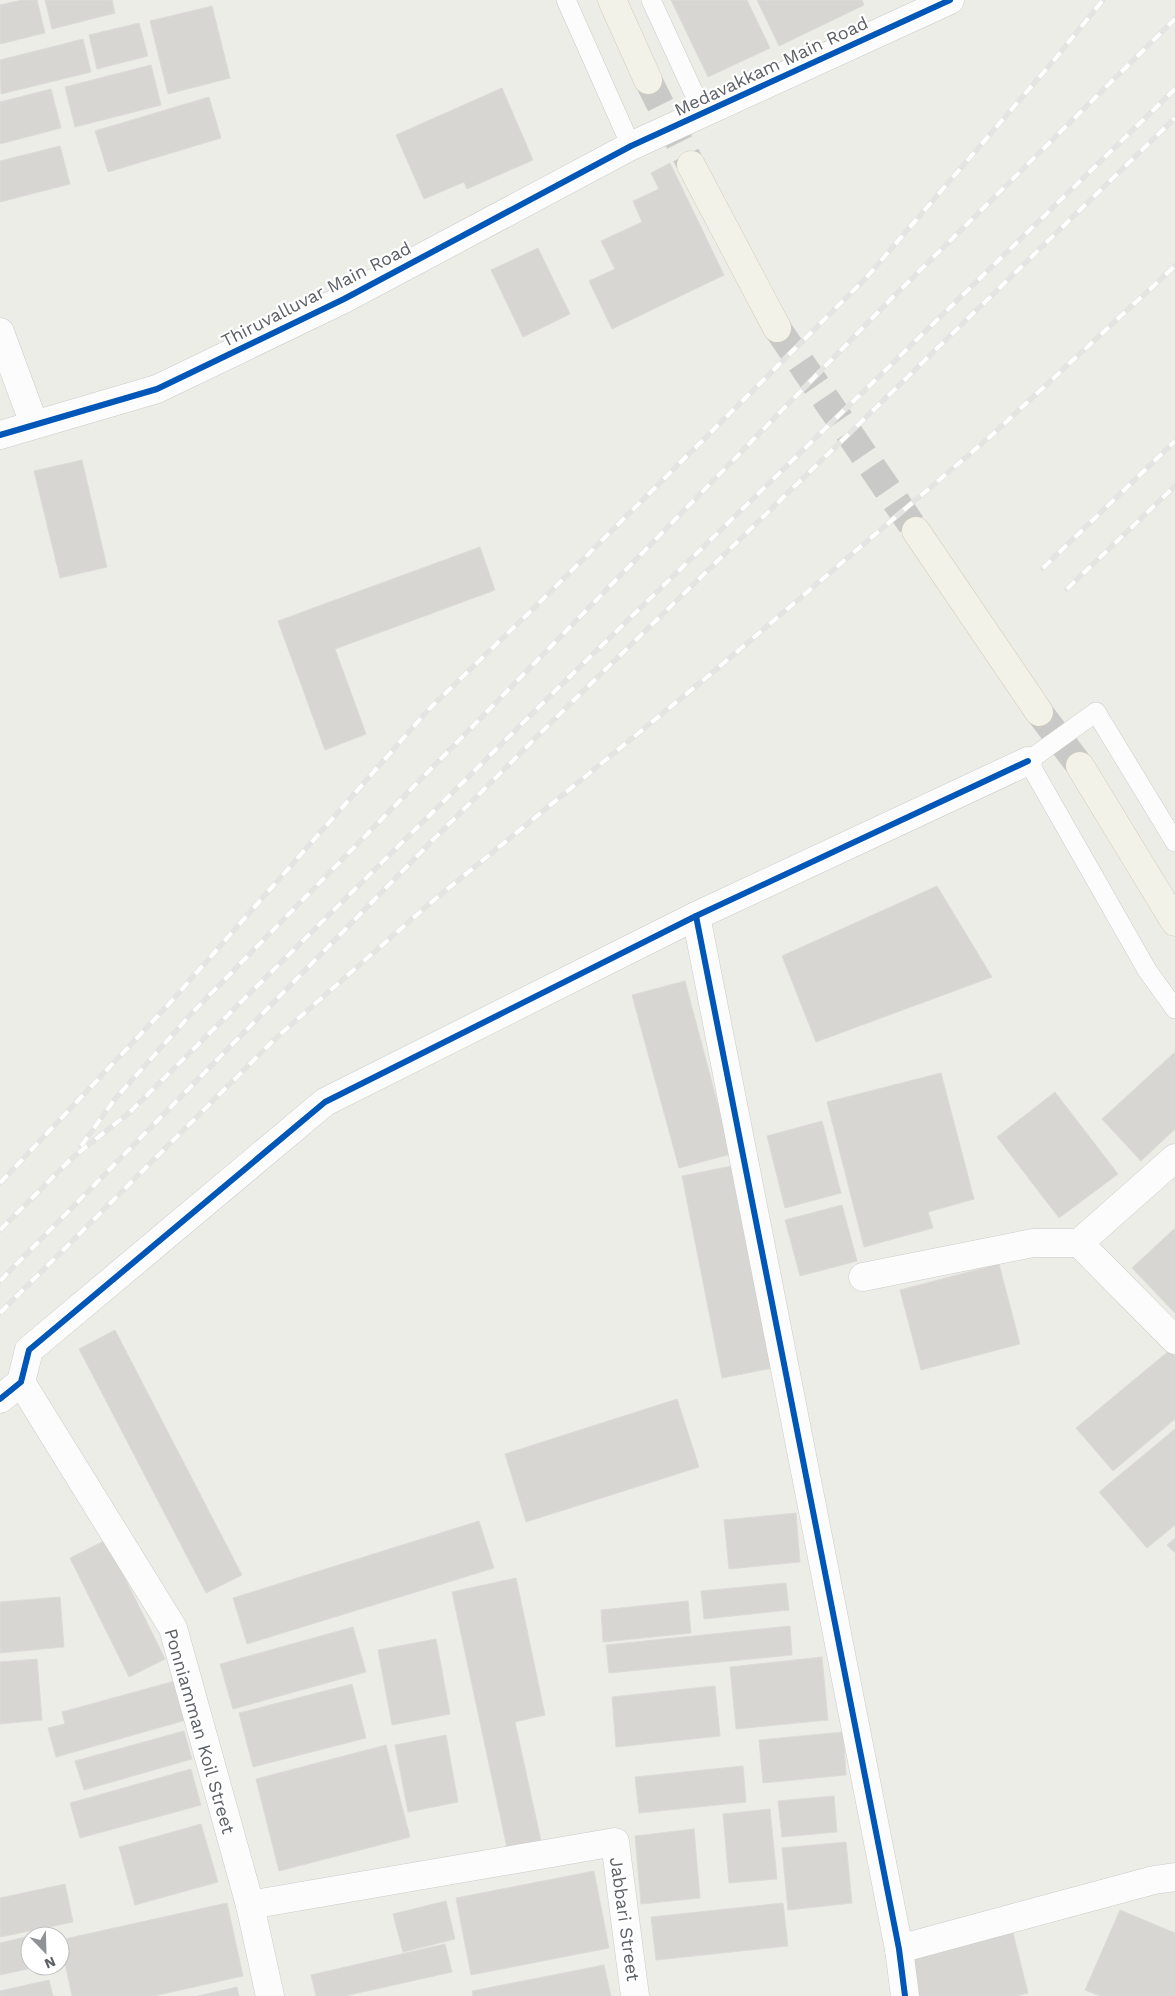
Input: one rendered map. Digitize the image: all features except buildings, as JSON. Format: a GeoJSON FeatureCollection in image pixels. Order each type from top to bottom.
{"type":"FeatureCollection","features":[{"type":"Feature","properties":{"kind":"main road"},"geometry":{"type":"LineString","coordinates":[[612,0],[648,80]]}},
{"type":"Feature","properties":{"kind":"main road"},"geometry":{"type":"LineString","coordinates":[[690,165],[778,328]]}},
{"type":"Feature","properties":{"kind":"main road"},"geometry":{"type":"LineString","coordinates":[[916,531],[1040,712]]}},
{"type":"Feature","properties":{"kind":"main road"},"geometry":{"type":"LineString","coordinates":[[1080,766],[1175,922]]}},
{"type":"Feature","properties":{"kind":"street","name":"Medavakkam Main Road"},"geometry":{"type":"LineString","coordinates":[[631,146],[950,0]]}},
{"type":"Feature","properties":{"kind":"street","name":"Thiruvalluvar Main Road"},"geometry":{"type":"LineString","coordinates":[[0,435],[158,389],[344,299],[631,146]]}},
{"type":"Feature","properties":{"kind":"street"},"geometry":{"type":"LineString","coordinates":[[0,332],[34,424]]}},
{"type":"Feature","properties":{"kind":"street"},"geometry":{"type":"LineString","coordinates":[[0,1399],[21,1382],[29,1350],[325,1102],[696,916],[1028,761]]}},
{"type":"Feature","properties":{"kind":"street"},"geometry":{"type":"LineString","coordinates":[[696,916],[899,1949],[905,1996]]}},
{"type":"Feature","properties":{"kind":"street"},"geometry":{"type":"LineString","coordinates":[[863,1277],[1033,1242],[1079,1243],[1175,1158]]}},
{"type":"Feature","properties":{"kind":"street"},"geometry":{"type":"LineString","coordinates":[[1079,1243],[1175,1340]]}},
{"type":"Feature","properties":{"kind":"street","name":"Ponniamman Koil Street"},"geometry":{"type":"LineString","coordinates":[[21,1382],[173,1628],[250,1905],[270,1996]]}},
{"type":"Feature","properties":{"kind":"street","name":"Jabbari Street"},"geometry":{"type":"LineString","coordinates":[[250,1905],[615,1842],[635,1996]]}},
{"type":"Feature","properties":{"kind":"street"},"geometry":{"type":"LineString","coordinates":[[899,1949],[1154,1880],[1175,1877]]}},
{"type":"Feature","properties":{"kind":"lane"},"geometry":{"type":"LineString","coordinates":[[566,0],[631,146]]}},
{"type":"Feature","properties":{"kind":"lane"},"geometry":{"type":"LineString","coordinates":[[651,0],[703,113]]}},
{"type":"Feature","properties":{"kind":"lane"},"geometry":{"type":"LineString","coordinates":[[1175,842],[1096,712],[1028,761],[1147,970],[1175,1009]]}},
{"type":"Feature","properties":{"kind":"tunnel"},"geometry":{"type":"LineString","coordinates":[[648,80],[691,165]]}},
{"type":"Feature","properties":{"kind":"tunnel"},"geometry":{"type":"LineString","coordinates":[[777,328],[916,531]]}},
{"type":"Feature","properties":{"kind":"tunnel"},"geometry":{"type":"LineString","coordinates":[[1039,712],[1080,766]]}},
{"type":"Feature","properties":{"kind":"railway"},"geometry":{"type":"LineString","coordinates":[[0,1183],[169,1004],[429,709],[536,606],[866,278],[1055,59],[1103,0]]}},
{"type":"Feature","properties":{"kind":"railway"},"geometry":{"type":"LineString","coordinates":[[81,1146],[115,1099],[192,1013],[891,299],[1175,19]]}},
{"type":"Feature","properties":{"kind":"railway"},"geometry":{"type":"LineString","coordinates":[[0,1230],[72,1158],[130,1112],[558,688],[1175,89]]}},
{"type":"Feature","properties":{"kind":"railway"},"geometry":{"type":"LineString","coordinates":[[0,1281],[431,842],[574,700],[1175,118]]}},
{"type":"Feature","properties":{"kind":"railway"},"geometry":{"type":"LineString","coordinates":[[0,1313],[276,1038],[428,905],[712,673],[992,435],[1175,266]]}},
{"type":"Feature","properties":{"kind":"railway"},"geometry":{"type":"LineString","coordinates":[[1043,568],[1175,441]]}},
{"type":"Feature","properties":{"kind":"railway"},"geometry":{"type":"LineString","coordinates":[[1067,589],[1175,486]]}},
{"type":"Feature","properties":{"kind":"cycle path"},"geometry":{"type":"LineString","coordinates":[[0,435],[157,389],[344,299],[631,146],[950,0]]}},
{"type":"Feature","properties":{"kind":"cycle path"},"geometry":{"type":"LineString","coordinates":[[0,1399],[21,1382],[29,1350],[325,1102],[696,916],[1028,761]]}},
{"type":"Feature","properties":{"kind":"cycle path"},"geometry":{"type":"LineString","coordinates":[[696,916],[899,1949],[905,1996]]}}]}
